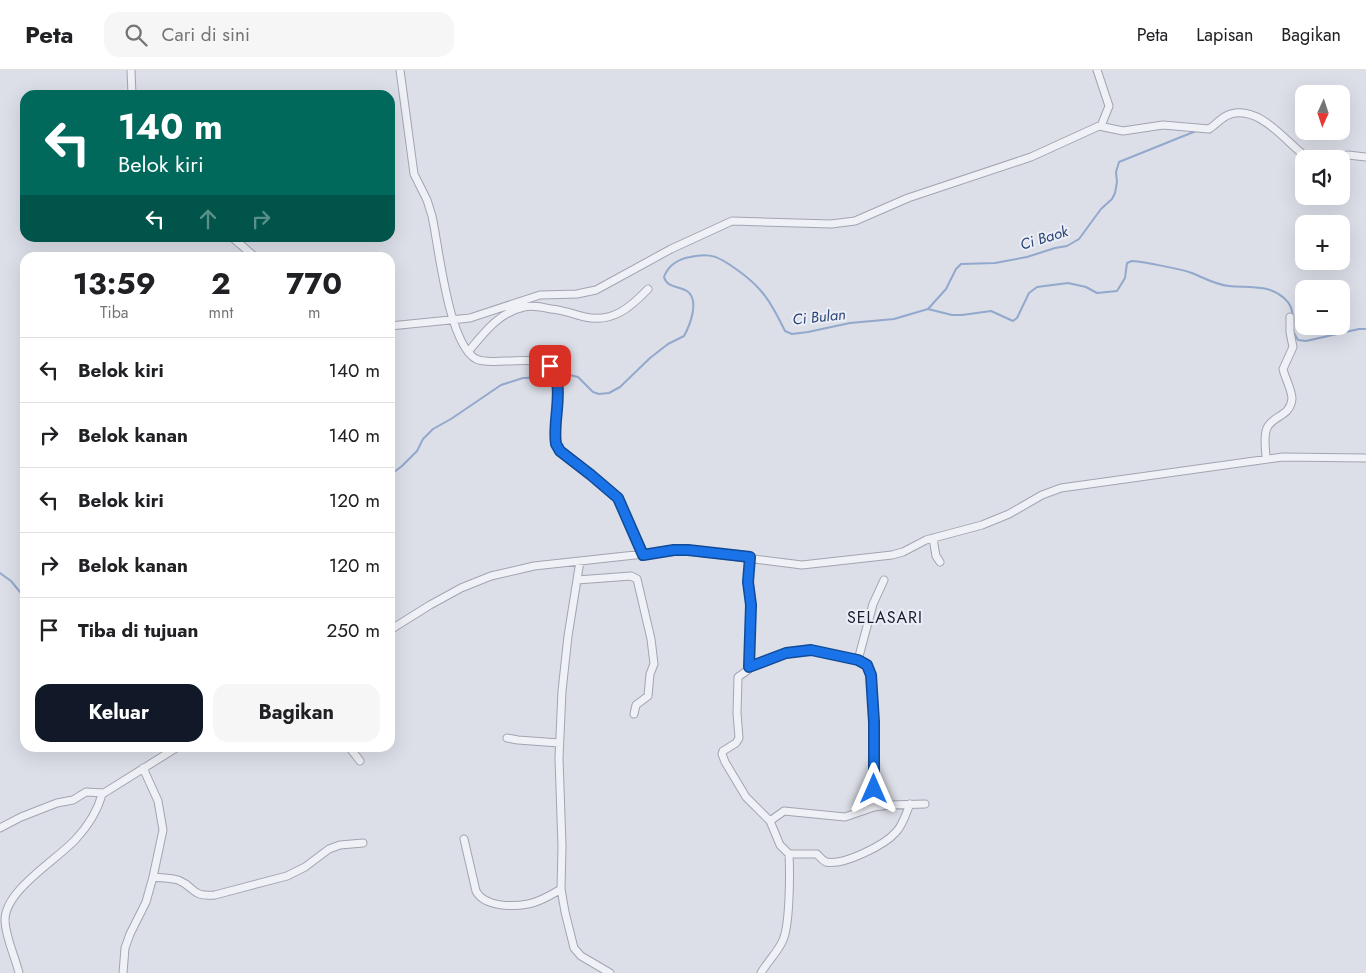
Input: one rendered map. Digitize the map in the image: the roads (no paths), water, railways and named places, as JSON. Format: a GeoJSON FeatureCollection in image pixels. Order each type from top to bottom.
{"type":"FeatureCollection","features":[{"type":"Feature","properties":{"kind":"street"},"geometry":{"type":"LineString","coordinates":[[130,70],[132,90]]}},
{"type":"Feature","properties":{"kind":"street"},"geometry":{"type":"LineString","coordinates":[[400,70],[413,166],[417,182],[427,200],[432,216],[452,320],[460,340],[468,352],[482,361],[533,361],[542,362],[550,366],[556,377],[558,392],[556,444],[560,451],[618,498],[643,555]]}},
{"type":"Feature","properties":{"kind":"street"},"geometry":{"type":"LineString","coordinates":[[1097,70],[1109,106],[1101,126]]}},
{"type":"Feature","properties":{"kind":"street"},"geometry":{"type":"LineString","coordinates":[[395,326],[452,320],[485,314],[540,295],[577,294],[596,290],[671,249],[732,221],[838,224],[860,220],[908,198],[1031,157],[1101,126],[1123,131],[1163,125],[1209,129],[1229,114],[1247,114],[1268,123],[1299,150]]}},
{"type":"Feature","properties":{"kind":"street"},"geometry":{"type":"LineString","coordinates":[[1350,155],[1366,157]]}},
{"type":"Feature","properties":{"kind":"street"},"geometry":{"type":"LineString","coordinates":[[238,242],[249,252]]}},
{"type":"Feature","properties":{"kind":"street"},"geometry":{"type":"LineString","coordinates":[[468,352],[495,322],[514,310],[524,307],[537,307],[592,318],[606,318],[625,311],[648,289]]}},
{"type":"Feature","properties":{"kind":"street"},"geometry":{"type":"LineString","coordinates":[[1266,459],[1265,434],[1267,428],[1270,423],[1287,412],[1291,401],[1291,394],[1283,369],[1293,347],[1290,317]]}},
{"type":"Feature","properties":{"kind":"street"},"geometry":{"type":"LineString","coordinates":[[395,627],[445,597],[491,576],[534,566],[674,550],[750,557],[802,565],[898,554],[933,538],[982,525],[1009,514],[1042,495],[1061,488],[1266,459],[1300,456],[1366,458]]}},
{"type":"Feature","properties":{"kind":"street"},"geometry":{"type":"LineString","coordinates":[[933,538],[936,556],[940,562]]}},
{"type":"Feature","properties":{"kind":"street"},"geometry":{"type":"LineString","coordinates":[[749,667],[751,605],[748,582],[750,557]]}},
{"type":"Feature","properties":{"kind":"street"},"geometry":{"type":"LineString","coordinates":[[580,561],[563,673],[559,743],[562,889],[565,912],[574,948],[581,956],[610,973]]}},
{"type":"Feature","properties":{"kind":"street"},"geometry":{"type":"LineString","coordinates":[[577,580],[631,576],[637,579],[651,639],[654,664],[650,674],[648,696],[636,704],[634,714]]}},
{"type":"Feature","properties":{"kind":"street"},"geometry":{"type":"LineString","coordinates":[[858,660],[873,604],[884,580]]}},
{"type":"Feature","properties":{"kind":"street"},"geometry":{"type":"LineString","coordinates":[[760,973],[780,946],[786,933],[790,869],[788,854],[780,845],[770,821],[746,797],[722,754],[725,749],[736,743],[739,738],[737,713],[738,677],[748,670],[749,667],[786,653],[800,650],[820,651],[858,660],[867,665],[871,675],[874,722],[874,807]]}},
{"type":"Feature","properties":{"kind":"street"},"geometry":{"type":"LineString","coordinates":[[507,738],[559,743]]}},
{"type":"Feature","properties":{"kind":"street"},"geometry":{"type":"LineString","coordinates":[[19,973],[7,934],[5,920],[11,900],[19,889],[80,835],[89,822],[102,794],[169,752]]}},
{"type":"Feature","properties":{"kind":"street"},"geometry":{"type":"LineString","coordinates":[[353,752],[360,761]]}},
{"type":"Feature","properties":{"kind":"street"},"geometry":{"type":"LineString","coordinates":[[123,973],[125,948],[130,934],[145,906],[161,840],[162,821],[158,801],[143,768]]}},
{"type":"Feature","properties":{"kind":"street"},"geometry":{"type":"LineString","coordinates":[[0,828],[57,803],[73,800],[86,792],[91,791],[102,794]]}},
{"type":"Feature","properties":{"kind":"street"},"geometry":{"type":"LineString","coordinates":[[788,854],[817,854],[823,860],[830,862],[864,855],[894,835],[910,804]]}},
{"type":"Feature","properties":{"kind":"street"},"geometry":{"type":"LineString","coordinates":[[770,821],[784,811],[844,818],[874,807],[925,804]]}},
{"type":"Feature","properties":{"kind":"street"},"geometry":{"type":"LineString","coordinates":[[464,839],[476,891],[481,898],[504,905],[529,904],[562,889]]}},
{"type":"Feature","properties":{"kind":"street"},"geometry":{"type":"LineString","coordinates":[[153,877],[176,880],[195,893],[206,896],[215,895],[287,876],[329,849],[340,845],[363,843]]}},
{"type":"Feature","properties":{"kind":"waterway","name":"Ci Baok"},"geometry":{"type":"LineString","coordinates":[[928,309],[946,289],[956,269],[961,264],[995,263],[1027,257],[1067,246],[1079,239],[1101,209],[1112,199],[1115,193],[1116,172],[1119,162],[1196,131]]}},
{"type":"Feature","properties":{"kind":"waterway","name":"Ci Bulan"},"geometry":{"type":"LineString","coordinates":[[556,377],[570,375],[578,377],[593,392],[599,394],[609,393],[620,387],[650,358],[668,344],[684,336],[693,313],[693,300],[687,291],[670,285],[664,277],[671,266],[678,261],[704,255],[725,261],[753,282],[770,303],[785,331],[792,334],[850,323],[894,319],[928,309],[952,315],[991,311],[1013,321],[1017,318],[1029,293],[1037,287],[1068,283],[1086,287],[1097,293],[1117,291],[1125,278],[1127,263],[1132,261],[1187,271],[1224,285],[1272,290],[1288,302],[1292,310],[1293,319]]}},
{"type":"Feature","properties":{"kind":"waterway","name":"Ci Bulan"},"geometry":{"type":"LineString","coordinates":[[1294,333],[1298,340],[1306,341],[1366,329]]}},
{"type":"Feature","properties":{"kind":"waterway","name":"Ci Bulan"},"geometry":{"type":"LineString","coordinates":[[395,471],[417,451],[423,439],[433,429],[501,385],[523,378],[552,377]]}},
{"type":"Feature","properties":{"kind":"waterway","name":"Ci Bulan"},"geometry":{"type":"LineString","coordinates":[[0,573],[11,581],[20,592]]}},
{"type":"Feature","properties":{"kind":"district","name":"SELASARI"},"geometry":{"type":"Point","coordinates":[885,617]}}]}
